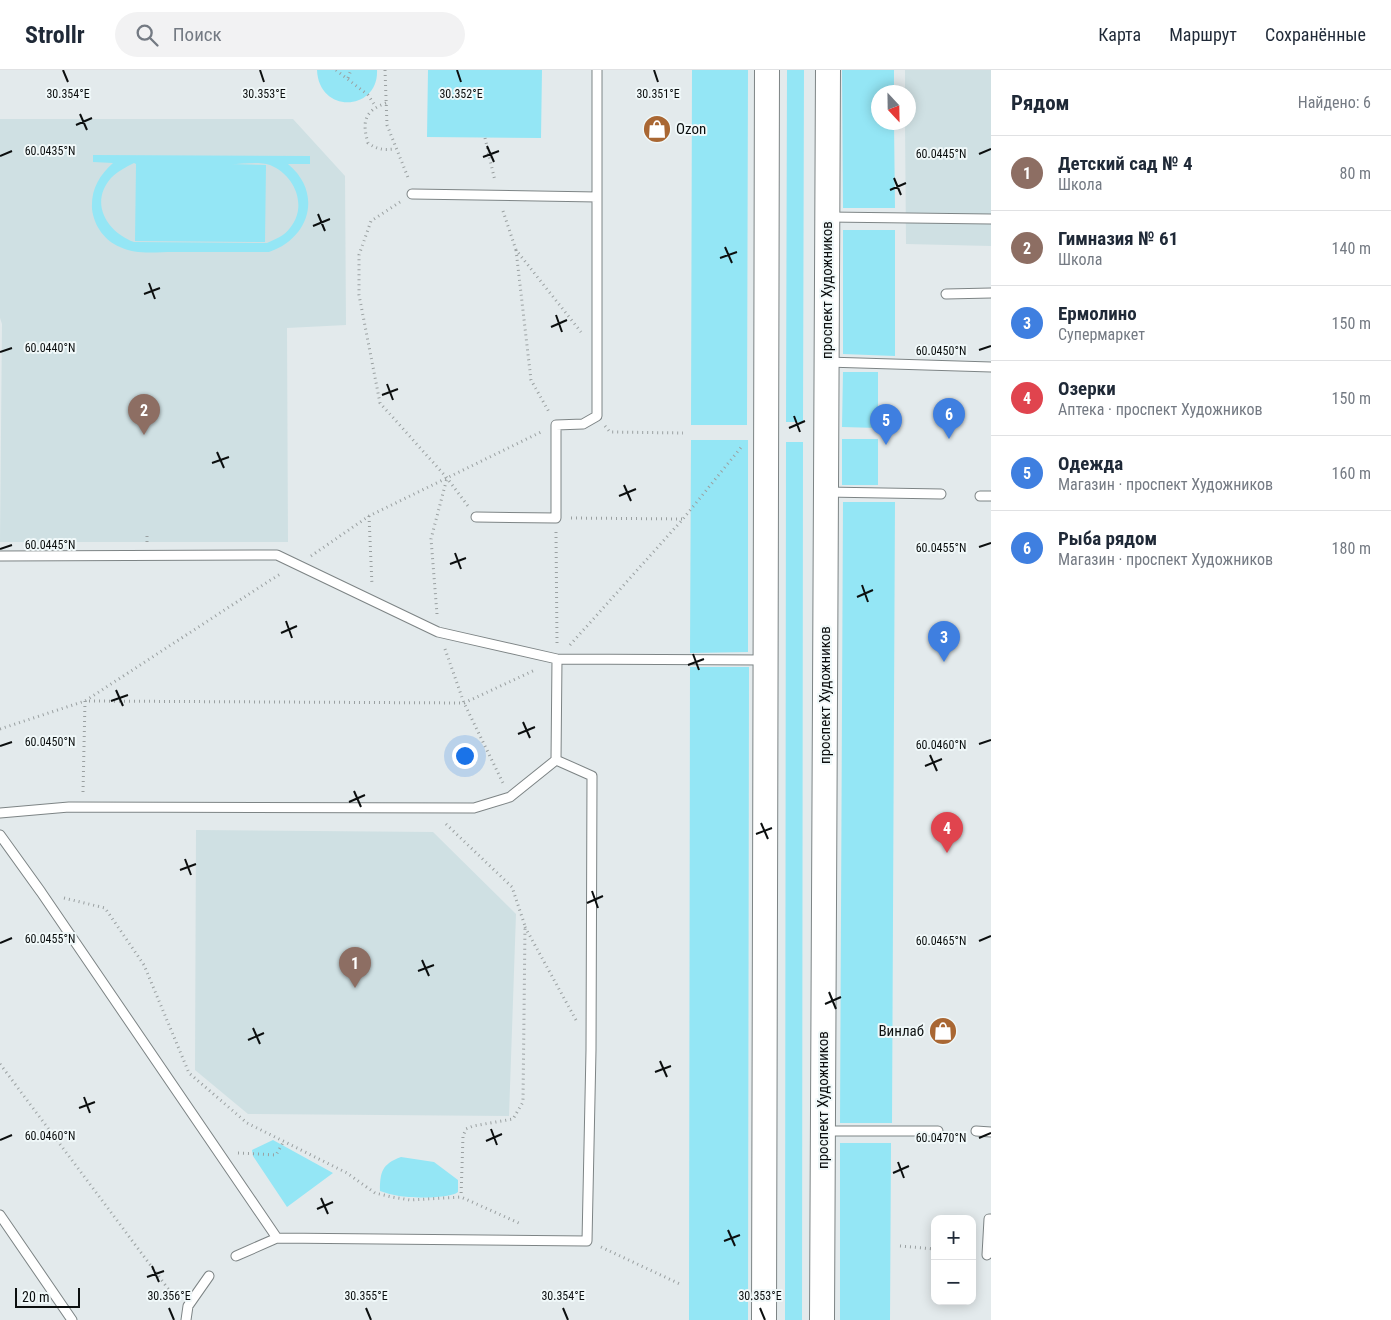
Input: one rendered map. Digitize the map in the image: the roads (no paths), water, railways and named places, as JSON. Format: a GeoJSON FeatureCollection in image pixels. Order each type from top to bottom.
{"type":"FeatureCollection","features":[{"type":"Feature","properties":{"kind":"street"},"geometry":{"type":"LineString","coordinates":[[764,1320],[767,70]]}},
{"type":"Feature","properties":{"kind":"street","name":"проспект Художников"},"geometry":{"type":"LineString","coordinates":[[822,1320],[828,70]]}},
{"type":"Feature","properties":{"kind":"lane"},"geometry":{"type":"LineString","coordinates":[[476,517],[556,518],[556,425],[583,424],[597,416],[597,70]]}},
{"type":"Feature","properties":{"kind":"lane"},"geometry":{"type":"LineString","coordinates":[[412,194],[597,197]]}},
{"type":"Feature","properties":{"kind":"lane"},"geometry":{"type":"LineString","coordinates":[[827,217],[991,219]]}},
{"type":"Feature","properties":{"kind":"lane"},"geometry":{"type":"LineString","coordinates":[[946,294],[991,293]]}},
{"type":"Feature","properties":{"kind":"lane"},"geometry":{"type":"LineString","coordinates":[[827,362],[991,367]]}},
{"type":"Feature","properties":{"kind":"lane"},"geometry":{"type":"LineString","coordinates":[[826,492],[941,494]]}},
{"type":"Feature","properties":{"kind":"lane"},"geometry":{"type":"LineString","coordinates":[[980,496],[991,496]]}},
{"type":"Feature","properties":{"kind":"lane"},"geometry":{"type":"LineString","coordinates":[[0,556],[277,555],[438,632],[557,660],[766,660]]}},
{"type":"Feature","properties":{"kind":"lane"},"geometry":{"type":"LineString","coordinates":[[556,760],[557,660]]}},
{"type":"Feature","properties":{"kind":"lane"},"geometry":{"type":"LineString","coordinates":[[0,813],[69,807],[474,808],[510,797],[556,760]]}},
{"type":"Feature","properties":{"kind":"lane"},"geometry":{"type":"LineString","coordinates":[[236,1256],[277,1238],[587,1241],[592,1050],[592,776],[556,760]]}},
{"type":"Feature","properties":{"kind":"lane"},"geometry":{"type":"LineString","coordinates":[[0,836],[41,892],[277,1238]]}},
{"type":"Feature","properties":{"kind":"lane"},"geometry":{"type":"LineString","coordinates":[[823,1131],[938,1131]]}},
{"type":"Feature","properties":{"kind":"lane"},"geometry":{"type":"LineString","coordinates":[[976,1131],[991,1132]]}},
{"type":"Feature","properties":{"kind":"lane"},"geometry":{"type":"LineString","coordinates":[[0,1215],[72,1320]]}},
{"type":"Feature","properties":{"kind":"lane"},"geometry":{"type":"LineString","coordinates":[[987,1255],[989,1220],[991,1220]]}},
{"type":"Feature","properties":{"kind":"lane"},"geometry":{"type":"LineString","coordinates":[[186,1320],[188,1306],[208,1276]]}},
{"type":"Feature","properties":{"kind":"place","name":"Ozon"},"geometry":{"type":"Point","coordinates":[657,129]}},
{"type":"Feature","properties":{"kind":"place","name":"Гимназия № 61"},"geometry":{"type":"Point","coordinates":[144,435]}},
{"type":"Feature","properties":{"kind":"place","name":"Рыба рядом"},"geometry":{"type":"Point","coordinates":[949,439]}},
{"type":"Feature","properties":{"kind":"place","name":"Одежда"},"geometry":{"type":"Point","coordinates":[886,445]}},
{"type":"Feature","properties":{"kind":"place","name":"Ермолино"},"geometry":{"type":"Point","coordinates":[944,662]}},
{"type":"Feature","properties":{"kind":"place","name":"Озерки"},"geometry":{"type":"Point","coordinates":[947,853]}},
{"type":"Feature","properties":{"kind":"place","name":"Детский сад № 4"},"geometry":{"type":"Point","coordinates":[355,988]}},
{"type":"Feature","properties":{"kind":"place","name":"Винлаб"},"geometry":{"type":"Point","coordinates":[943,1031]}}]}
